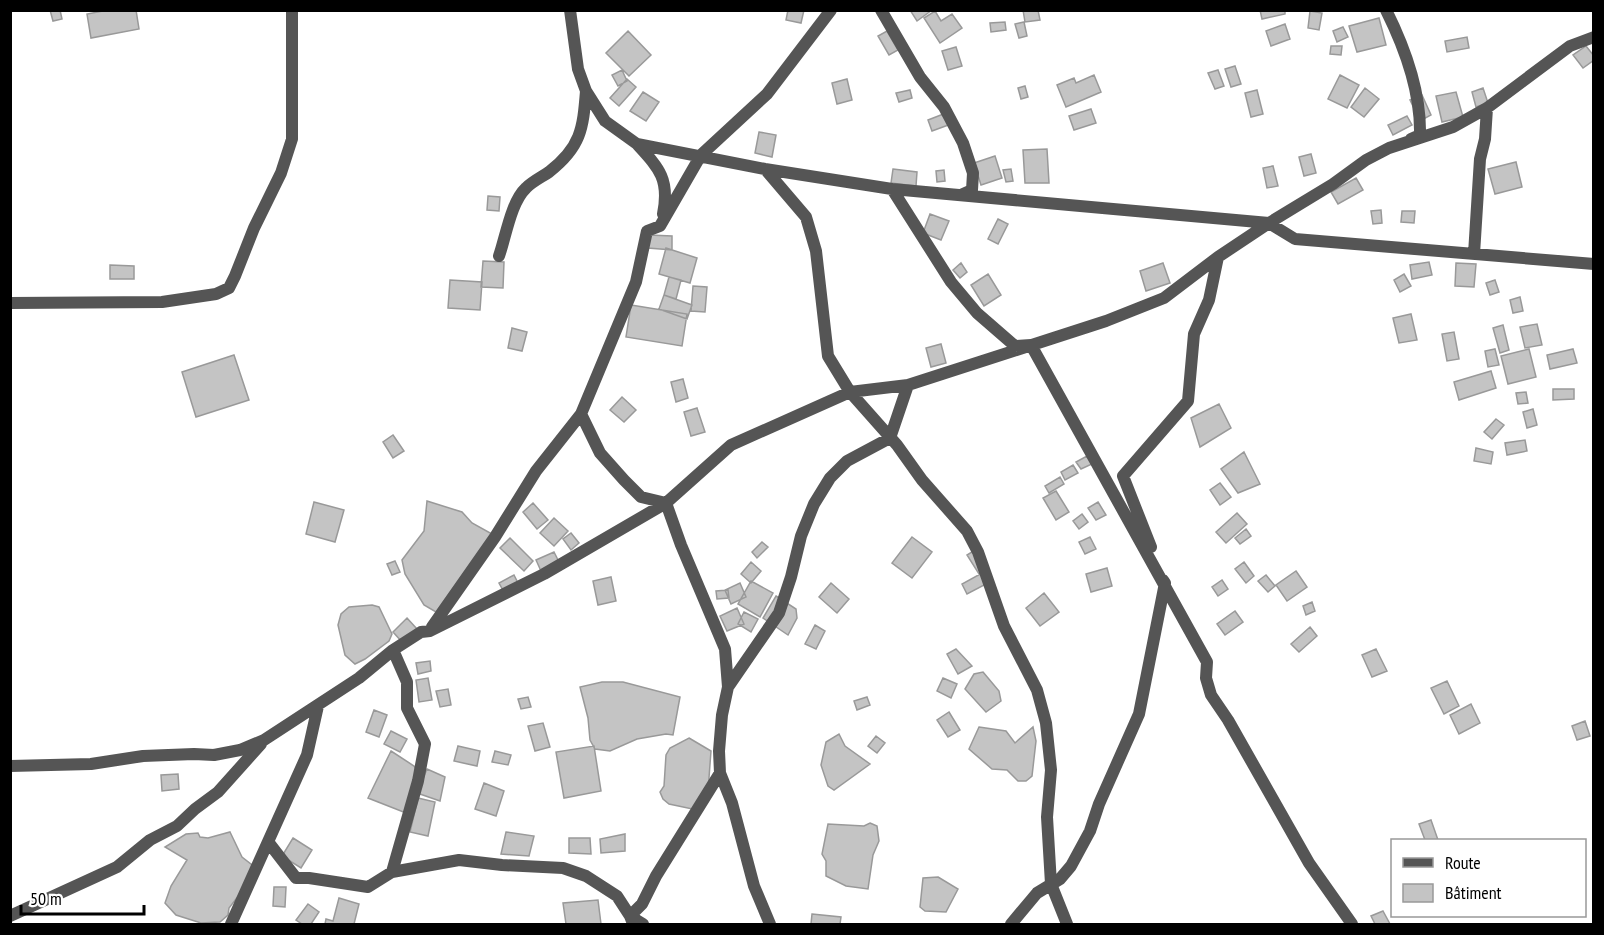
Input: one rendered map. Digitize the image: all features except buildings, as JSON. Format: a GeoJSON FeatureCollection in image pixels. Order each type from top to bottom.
{"type":"FeatureCollection","features":[{"type":"Feature","properties":{"kind":"street"},"geometry":{"type":"LineString","coordinates":[[10,303],[162,302],[216,294],[229,288],[254,228],[281,173],[292,139],[292,10]]}},
{"type":"Feature","properties":{"kind":"street"},"geometry":{"type":"LineString","coordinates":[[570,10],[578,69],[586,91],[605,121],[637,144],[654,163],[663,178],[667,195],[660,226]]}},
{"type":"Feature","properties":{"kind":"street"},"geometry":{"type":"LineString","coordinates":[[430,631],[495,537],[536,471],[581,414],[636,282],[647,231],[660,226],[700,155],[767,94],[831,10]]}},
{"type":"Feature","properties":{"kind":"street"},"geometry":{"type":"LineString","coordinates":[[881,10],[920,77],[944,107],[963,143],[973,173],[972,190],[961,195]]}},
{"type":"Feature","properties":{"kind":"street"},"geometry":{"type":"LineString","coordinates":[[1386,10],[1409,67],[1420,118],[1420,135],[1405,142]]}},
{"type":"Feature","properties":{"kind":"street"},"geometry":{"type":"LineString","coordinates":[[10,766],[91,764],[143,756],[214,755],[240,750],[264,740],[359,678],[393,650],[421,632],[430,631],[544,574],[666,503],[730,445],[850,392],[908,385],[1106,321],[1164,298],[1218,257],[1333,184],[1366,160],[1405,142],[1454,127],[1487,108],[1570,46],[1593,37]]}},
{"type":"Feature","properties":{"kind":"street"},"geometry":{"type":"LineString","coordinates":[[500,256],[516,201],[526,188],[550,171],[569,153],[583,127],[586,91]]}},
{"type":"Feature","properties":{"kind":"street"},"geometry":{"type":"LineString","coordinates":[[1474,254],[1480,159],[1485,139],[1487,108]]}},
{"type":"Feature","properties":{"kind":"street"},"geometry":{"type":"LineString","coordinates":[[637,144],[765,169],[892,189],[1269,223],[1295,239],[1593,264]]}},
{"type":"Feature","properties":{"kind":"street"},"geometry":{"type":"LineString","coordinates":[[765,169],[806,217],[816,251],[828,356],[850,392],[897,445],[949,512],[967,531],[978,552],[1004,626],[1036,690],[1046,723],[1051,770],[1047,817],[1051,884],[1067,924]]}},
{"type":"Feature","properties":{"kind":"street"},"geometry":{"type":"LineString","coordinates":[[892,189],[951,282],[976,313],[1015,346],[1031,345]]}},
{"type":"Feature","properties":{"kind":"street"},"geometry":{"type":"LineString","coordinates":[[1011,924],[1037,893],[1060,879],[1071,866],[1090,831],[1103,793],[1139,714],[1164,583],[1123,476],[1188,401],[1194,334],[1209,300],[1218,257]]}},
{"type":"Feature","properties":{"kind":"street"},"geometry":{"type":"LineString","coordinates":[[1031,345],[1207,662],[1206,678],[1211,695],[1228,720],[1309,863],[1352,924]]}},
{"type":"Feature","properties":{"kind":"street"},"geometry":{"type":"LineString","coordinates":[[729,687],[779,614],[801,536],[814,504],[830,478],[847,461],[890,438],[908,385]]}},
{"type":"Feature","properties":{"kind":"street"},"geometry":{"type":"LineString","coordinates":[[581,414],[600,453],[624,480],[641,497],[666,503]]}},
{"type":"Feature","properties":{"kind":"street"},"geometry":{"type":"LineString","coordinates":[[666,503],[681,545],[725,649],[729,687],[722,715],[720,773],[732,803],[754,886],[770,924]]}},
{"type":"Feature","properties":{"kind":"street"},"geometry":{"type":"LineString","coordinates":[[392,872],[418,781],[425,744],[407,708],[407,682],[393,650]]}},
{"type":"Feature","properties":{"kind":"street"},"geometry":{"type":"LineString","coordinates":[[231,924],[307,755],[318,706]]}},
{"type":"Feature","properties":{"kind":"street"},"geometry":{"type":"LineString","coordinates":[[10,916],[117,867],[150,840],[177,826],[218,792],[264,740]]}},
{"type":"Feature","properties":{"kind":"street"},"geometry":{"type":"LineString","coordinates":[[631,920],[720,773]]}},
{"type":"Feature","properties":{"kind":"street"},"geometry":{"type":"LineString","coordinates":[[269,843],[296,878],[368,887],[392,872],[459,860],[563,868],[586,876],[617,896],[631,920],[643,924]]}}]}
